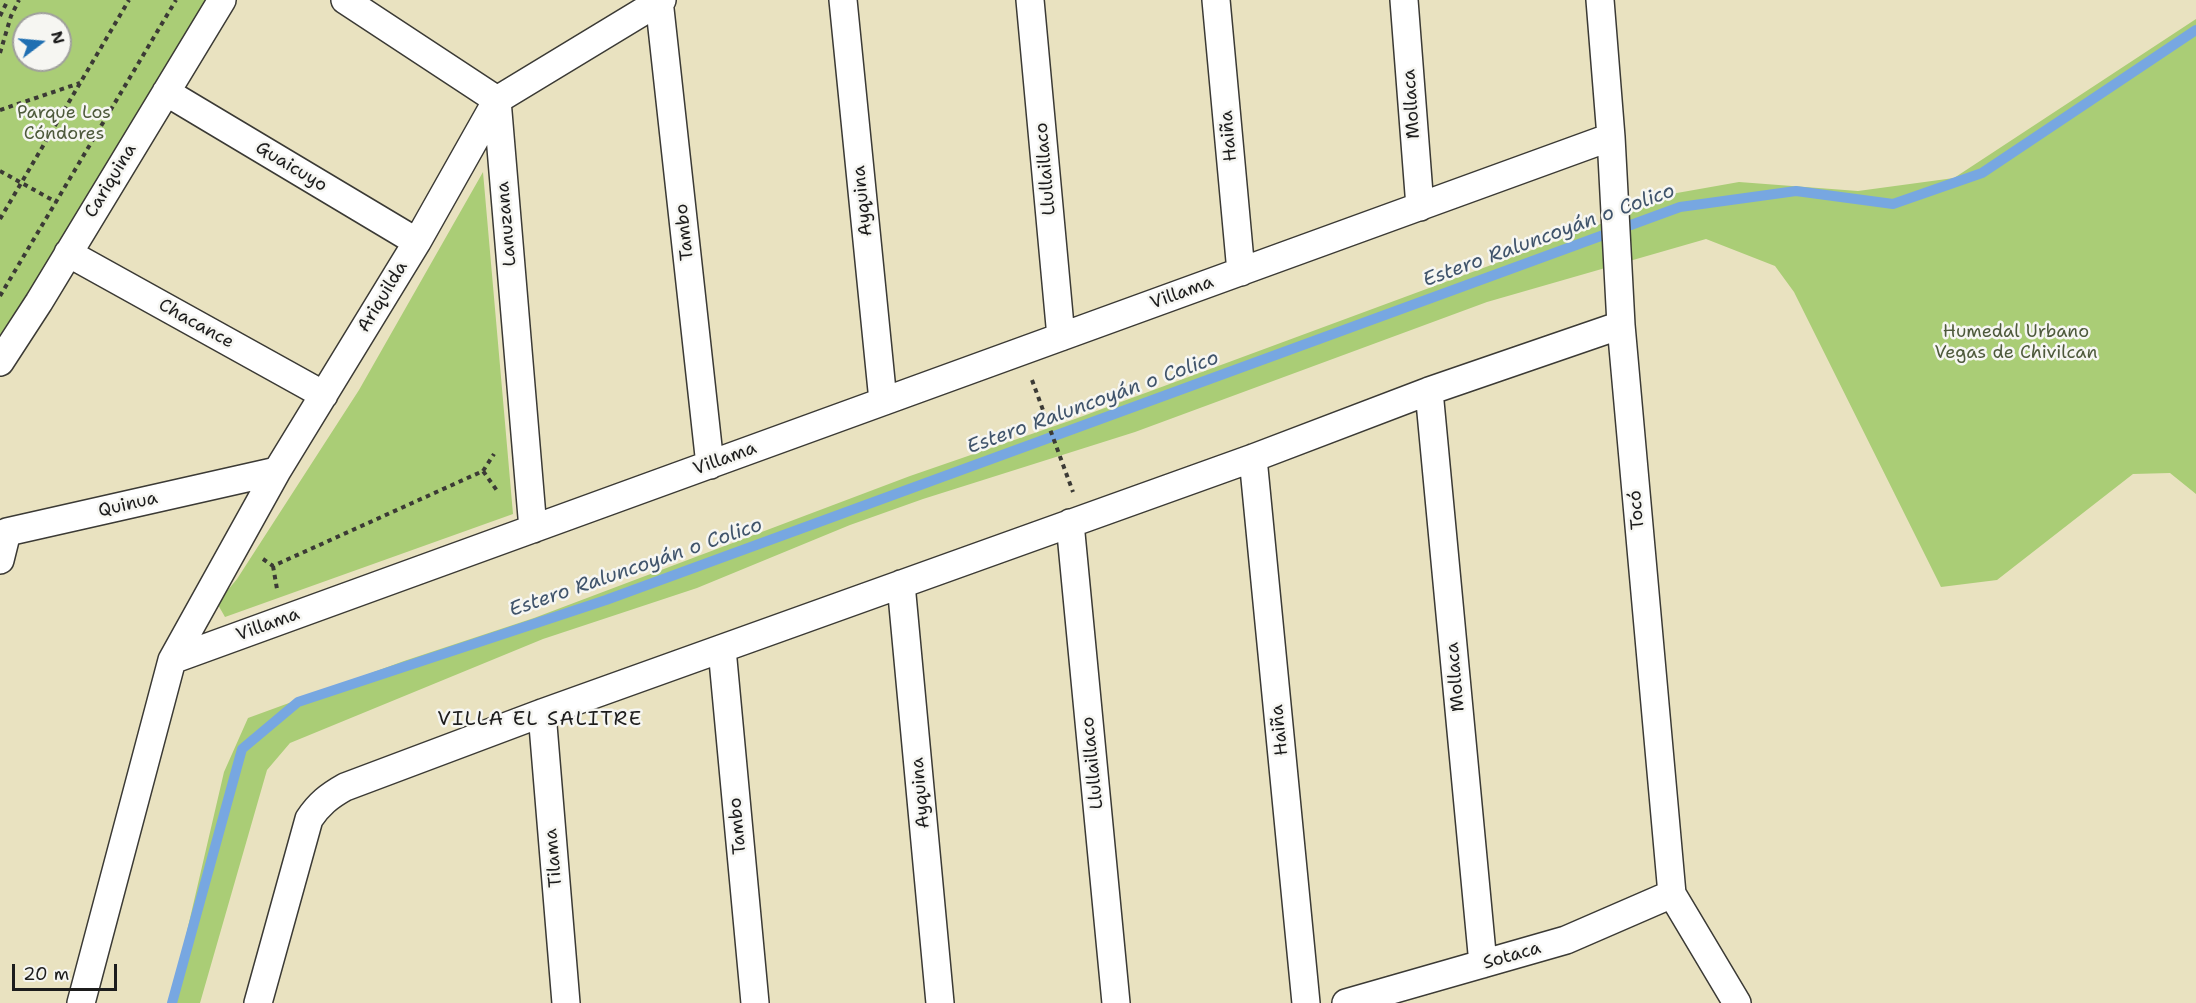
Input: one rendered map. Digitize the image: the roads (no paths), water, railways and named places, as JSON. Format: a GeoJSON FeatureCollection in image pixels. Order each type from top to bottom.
{"type":"FeatureCollection","features":[{"type":"Feature","properties":{"kind":"street","name":"Cariquina"},"geometry":{"type":"LineString","coordinates":[[0,362],[39,302],[222,0]]}},
{"type":"Feature","properties":{"kind":"street"},"geometry":{"type":"LineString","coordinates":[[345,0],[497,100]]}},
{"type":"Feature","properties":{"kind":"street","name":"Ariquilda"},"geometry":{"type":"LineString","coordinates":[[172,660],[277,471],[417,242],[497,100],[660,0]]}},
{"type":"Feature","properties":{"kind":"street","name":"Tambo"},"geometry":{"type":"LineString","coordinates":[[660,0],[710,465]]}},
{"type":"Feature","properties":{"kind":"street","name":"Ayquina"},"geometry":{"type":"LineString","coordinates":[[843,0],[883,402]]}},
{"type":"Feature","properties":{"kind":"street","name":"Llullaillaco"},"geometry":{"type":"LineString","coordinates":[[1030,0],[1061,337]]}},
{"type":"Feature","properties":{"kind":"street","name":"Haiña"},"geometry":{"type":"LineString","coordinates":[[1216,0],[1241,272]]}},
{"type":"Feature","properties":{"kind":"street","name":"Mollaca"},"geometry":{"type":"LineString","coordinates":[[1404,0],[1420,207]]}},
{"type":"Feature","properties":{"kind":"street","name":"Tocó"},"geometry":{"type":"LineString","coordinates":[[1600,0],[1611,137],[1621,325],[1672,894],[1737,1003]]}},
{"type":"Feature","properties":{"kind":"street","name":"Guaicuyo"},"geometry":{"type":"LineString","coordinates":[[166,92],[417,242]]}},
{"type":"Feature","properties":{"kind":"street","name":"Lanuzana"},"geometry":{"type":"LineString","coordinates":[[497,100],[532,521]]}},
{"type":"Feature","properties":{"kind":"street","name":"Villama"},"geometry":{"type":"LineString","coordinates":[[172,660],[532,521],[710,465],[1611,137]]}},
{"type":"Feature","properties":{"kind":"street","name":"Chacance"},"geometry":{"type":"LineString","coordinates":[[68,253],[324,395]]}},
{"type":"Feature","properties":{"kind":"street"},"geometry":{"type":"LineString","coordinates":[[258,1003],[304,832],[316,808],[329,796],[345,787],[542,713],[1253,458],[1429,391],[1621,325]]}},
{"type":"Feature","properties":{"kind":"street","name":"Mollaca"},"geometry":{"type":"LineString","coordinates":[[1429,391],[1483,964]]}},
{"type":"Feature","properties":{"kind":"street","name":"Haiña"},"geometry":{"type":"LineString","coordinates":[[1253,458],[1306,1003]]}},
{"type":"Feature","properties":{"kind":"street","name":"Quinua"},"geometry":{"type":"LineString","coordinates":[[0,560],[7,532],[277,471]]}},
{"type":"Feature","properties":{"kind":"street","name":"Llullaillaco"},"geometry":{"type":"LineString","coordinates":[[1070,523],[1116,1003]]}},
{"type":"Feature","properties":{"kind":"street","name":"Ayquina"},"geometry":{"type":"LineString","coordinates":[[901,584],[940,1003]]}},
{"type":"Feature","properties":{"kind":"street","name":"Tambo"},"geometry":{"type":"LineString","coordinates":[[722,649],[754,1003]]}},
{"type":"Feature","properties":{"kind":"street"},"geometry":{"type":"LineString","coordinates":[[81,1003],[172,660]]}},
{"type":"Feature","properties":{"kind":"street","name":"Tilama"},"geometry":{"type":"LineString","coordinates":[[542,713],[566,1003]]}},
{"type":"Feature","properties":{"kind":"street","name":"Sotaca"},"geometry":{"type":"LineString","coordinates":[[1346,1003],[1566,940],[1672,894]]}},
{"type":"Feature","properties":{"kind":"waterway","name":"Estero Raluncoyán o Colico"},"geometry":{"type":"LineString","coordinates":[[172,1003],[242,749],[298,702],[606,600],[1680,207],[1796,191],[1893,204],[1982,173],[2196,30]]}},
{"type":"Feature","properties":{"kind":"district","name":"VILLA EL SALITRE"},"geometry":{"type":"Point","coordinates":[540,720]}},
{"type":"Feature","properties":{"kind":"park label","name":"Parque Los Cóndores"},"geometry":{"type":"Point","coordinates":[64,123]}},
{"type":"Feature","properties":{"kind":"park label","name":"Humedal Urbano Vegas de Chivilcan"},"geometry":{"type":"Point","coordinates":[2016,342]}}]}
